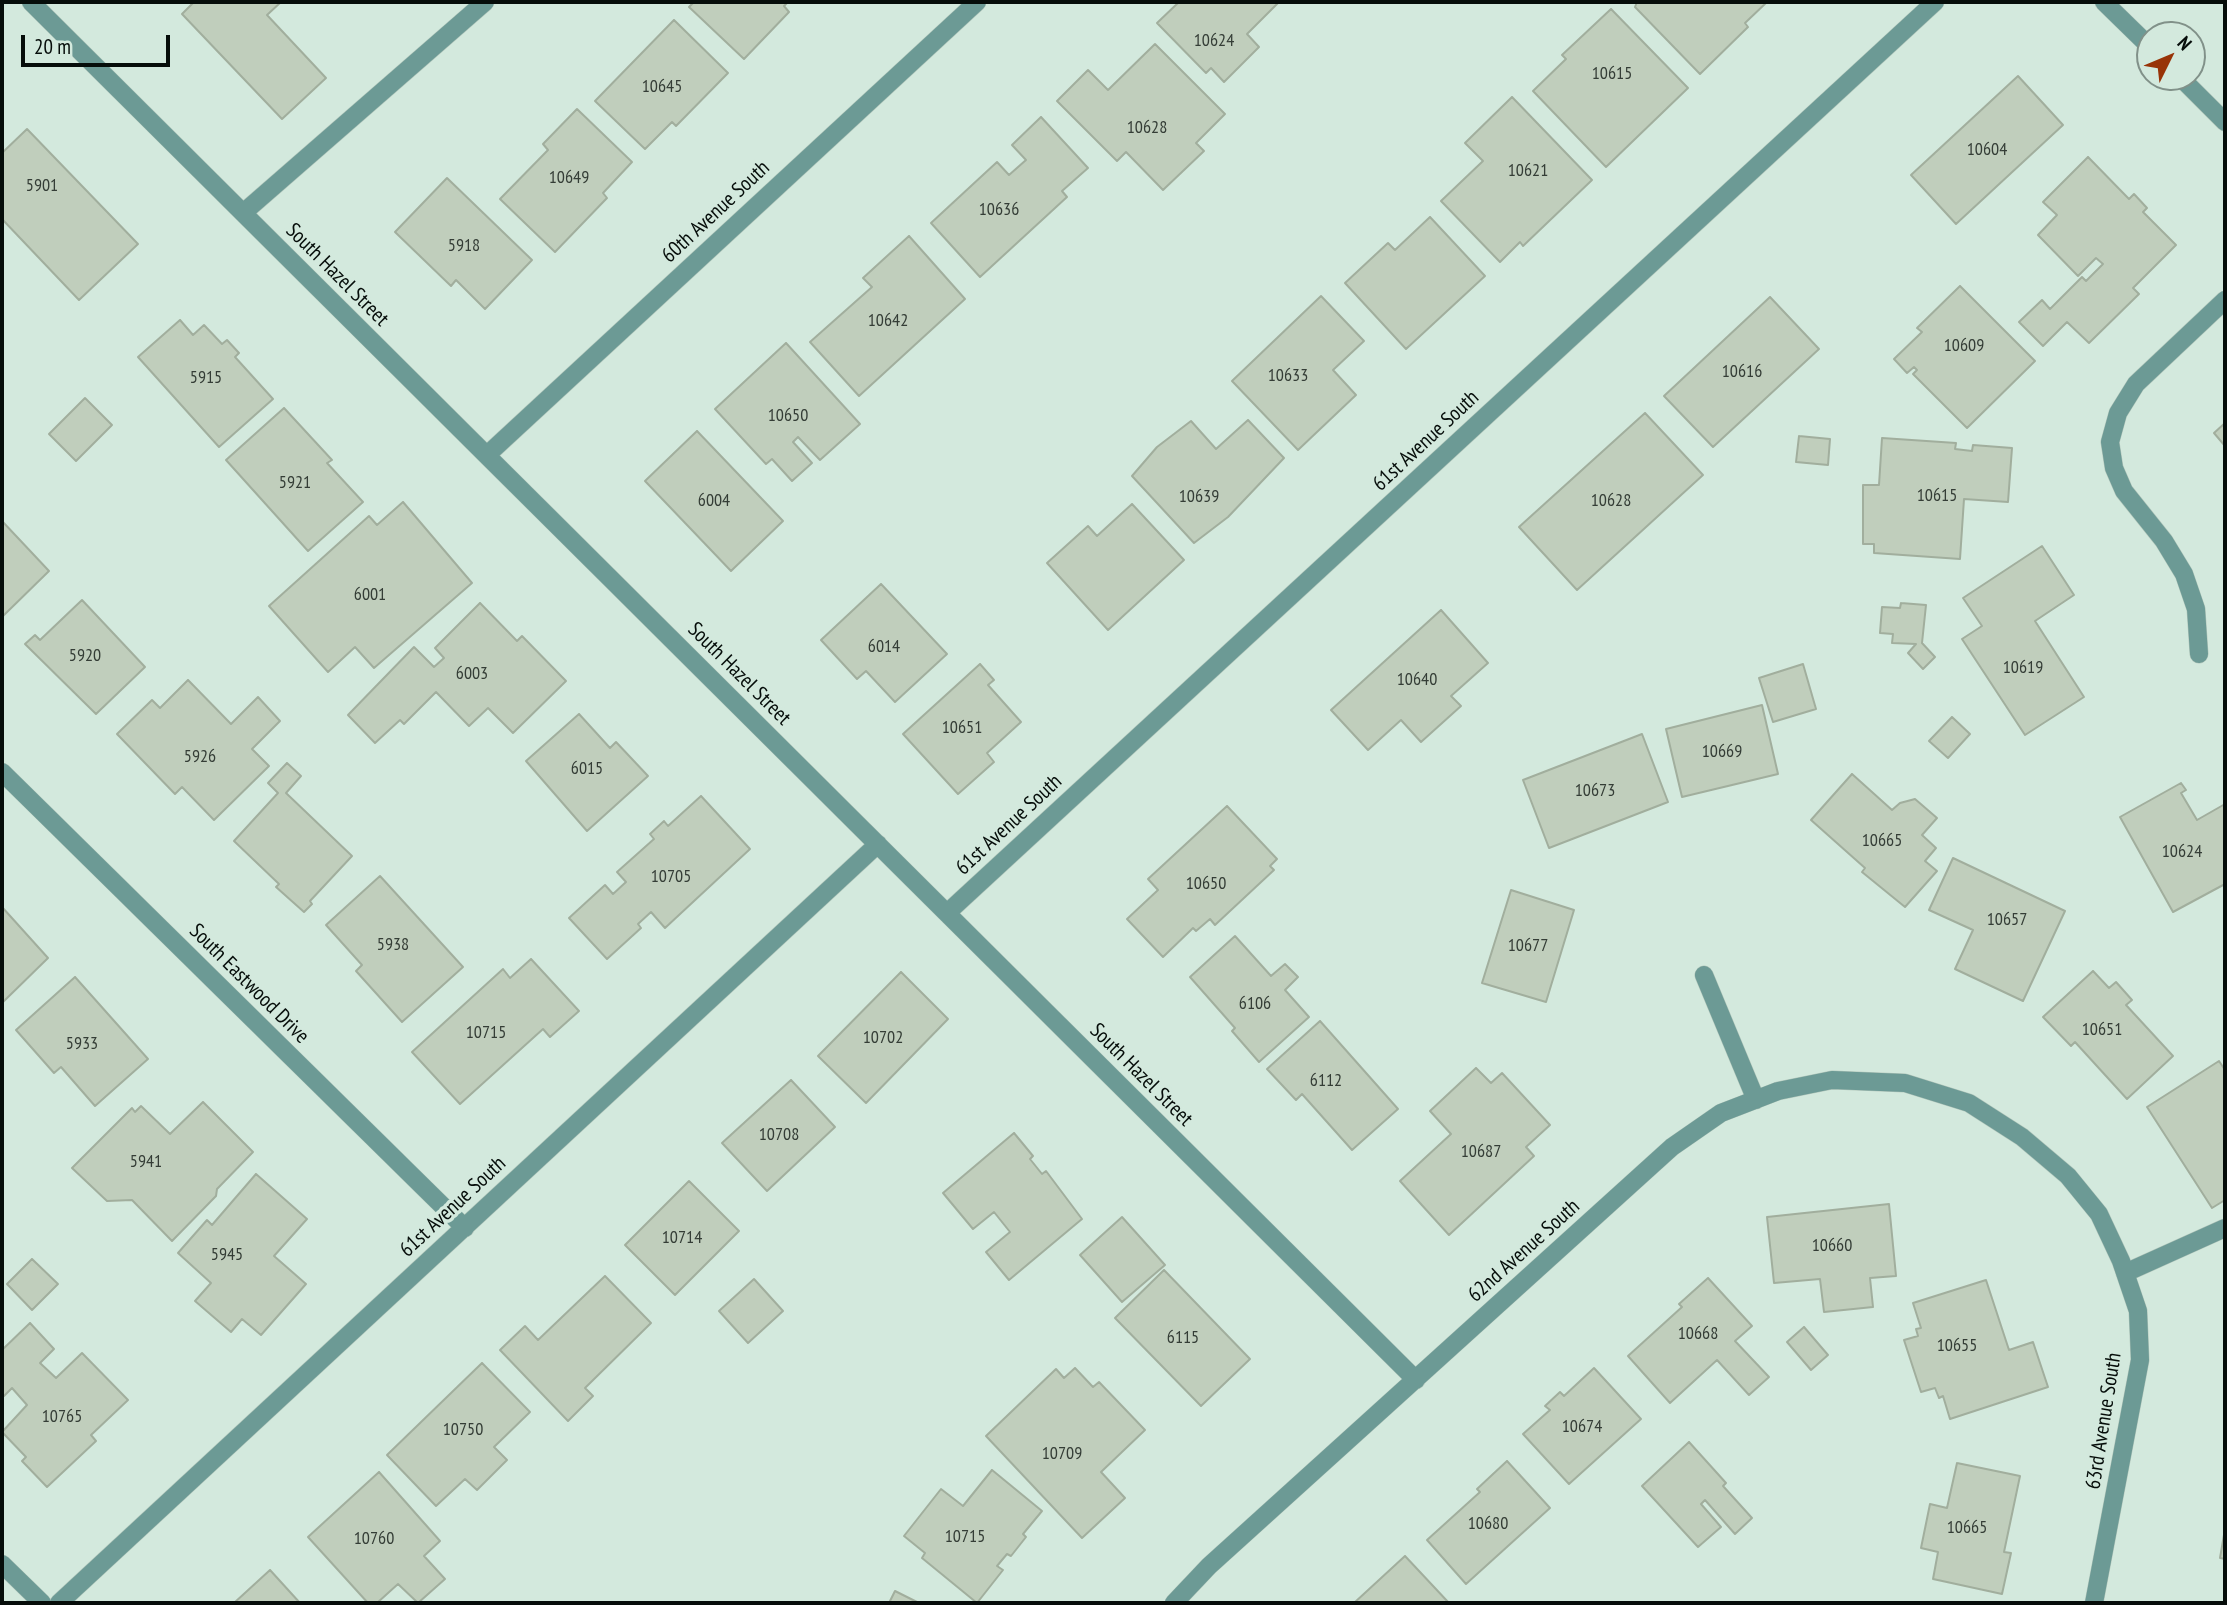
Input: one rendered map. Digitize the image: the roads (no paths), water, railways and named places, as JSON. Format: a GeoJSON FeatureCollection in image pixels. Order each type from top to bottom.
{"type":"FeatureCollection","features":[{"type":"Feature","properties":{"kind":"street","name":"South Hazel Street"},"geometry":{"type":"LineString","coordinates":[[31,2],[1416,1380]]}},
{"type":"Feature","properties":{"kind":"street"},"geometry":{"type":"LineString","coordinates":[[243,213],[485,2]]}},
{"type":"Feature","properties":{"kind":"street","name":"60th Avenue South"},"geometry":{"type":"LineString","coordinates":[[486,455],[977,2]]}},
{"type":"Feature","properties":{"kind":"street","name":"61st Avenue South"},"geometry":{"type":"LineString","coordinates":[[947,913],[1935,2]]}},
{"type":"Feature","properties":{"kind":"street"},"geometry":{"type":"LineString","coordinates":[[2104,2],[2136,33]]}},
{"type":"Feature","properties":{"kind":"street"},"geometry":{"type":"LineString","coordinates":[[2194,91],[2225,122]]}},
{"type":"Feature","properties":{"kind":"street"},"geometry":{"type":"LineString","coordinates":[[2199,654],[2196,609],[2184,574],[2164,541],[2124,492],[2115,468],[2110,442],[2118,413],[2136,384],[2225,300]]}},
{"type":"Feature","properties":{"kind":"street","name":"South Eastwood Drive"},"geometry":{"type":"LineString","coordinates":[[2,772],[465,1227]]}},
{"type":"Feature","properties":{"kind":"street","name":"61st Avenue South"},"geometry":{"type":"LineString","coordinates":[[58,1603],[878,844]]}},
{"type":"Feature","properties":{"kind":"street"},"geometry":{"type":"LineString","coordinates":[[1704,975],[1756,1100]]}},
{"type":"Feature","properties":{"kind":"street","name":"62nd Avenue South"},"geometry":{"type":"LineString","coordinates":[[1174,1603],[1209,1566],[1672,1147],[1721,1113],[1778,1091],[1832,1080],[1905,1083],[1969,1103]]}},
{"type":"Feature","properties":{"kind":"street","name":"63rd Avenue South"},"geometry":{"type":"LineString","coordinates":[[1969,1103],[2022,1138],[2068,1176],[2099,1214],[2125,1273],[2138,1311],[2140,1360],[2094,1603]]}},
{"type":"Feature","properties":{"kind":"street"},"geometry":{"type":"LineString","coordinates":[[2125,1273],[2225,1227]]}},
{"type":"Feature","properties":{"kind":"street"},"geometry":{"type":"LineString","coordinates":[[2,1564],[42,1603]]}}]}
